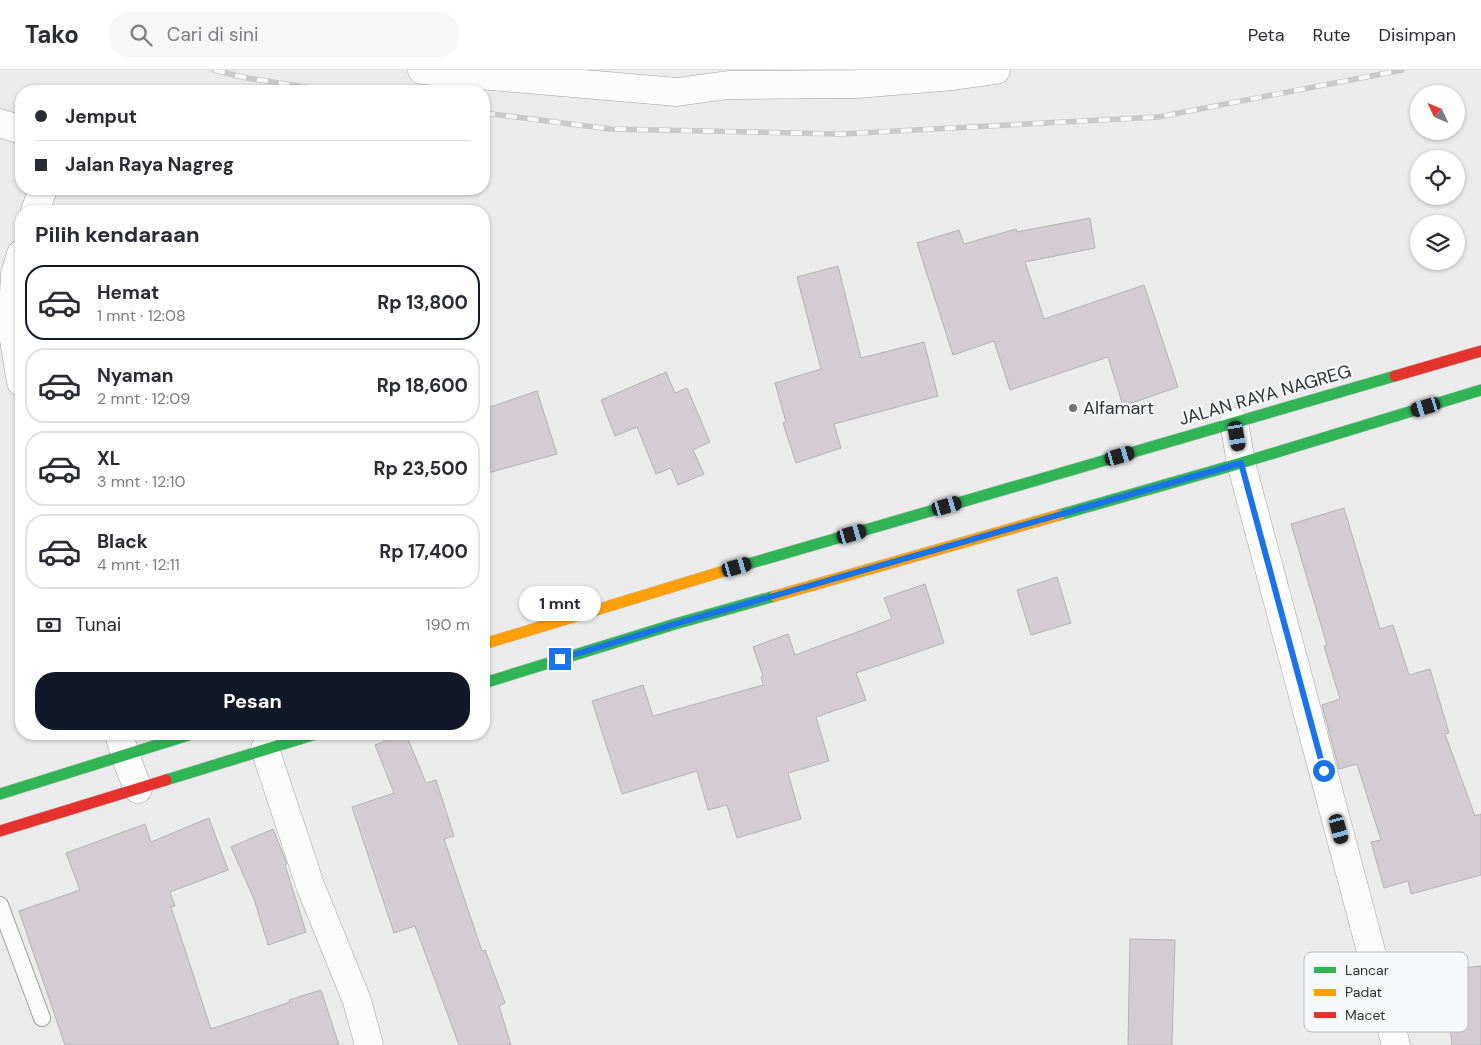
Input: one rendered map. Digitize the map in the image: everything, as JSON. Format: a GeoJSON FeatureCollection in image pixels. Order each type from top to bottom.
{"type":"FeatureCollection","features":[{"type":"Feature","properties":{"kind":"highway","name":"JALAN RAYA NAGREG"},"geometry":{"type":"LineString","coordinates":[[490,642],[641,595],[1481,351]]}},
{"type":"Feature","properties":{"kind":"highway"},"geometry":{"type":"LineString","coordinates":[[490,681],[675,624],[1241,463],[1481,390]]}},
{"type":"Feature","properties":{"kind":"highway"},"geometry":{"type":"LineString","coordinates":[[0,794],[122,744],[150,740]]}},
{"type":"Feature","properties":{"kind":"highway"},"geometry":{"type":"LineString","coordinates":[[0,831],[296,740]]}},
{"type":"Feature","properties":{"kind":"street"},"geometry":{"type":"LineString","coordinates":[[422,70],[677,92],[728,85],[856,84],[954,76],[996,70]]}},
{"type":"Feature","properties":{"kind":"street"},"geometry":{"type":"LineString","coordinates":[[0,123],[15,128]]}},
{"type":"Feature","properties":{"kind":"street"},"geometry":{"type":"LineString","coordinates":[[15,274],[12,328],[15,346]]}},
{"type":"Feature","properties":{"kind":"street"},"geometry":{"type":"LineString","coordinates":[[1234,422],[1241,463],[1371,952]]}},
{"type":"Feature","properties":{"kind":"street"},"geometry":{"type":"LineString","coordinates":[[122,744],[138,788]]}},
{"type":"Feature","properties":{"kind":"street"},"geometry":{"type":"LineString","coordinates":[[266,749],[310,885],[357,1001],[369,1045]]}},
{"type":"Feature","properties":{"kind":"street"},"geometry":{"type":"LineString","coordinates":[[1393,1032],[1396,1045]]}},
{"type":"Feature","properties":{"kind":"lane"},"geometry":{"type":"LineString","coordinates":[[0,905],[42,1018]]}},
{"type":"Feature","properties":{"kind":"building"},"geometry":{"type":"Polygon","coordinates":[[[1090,218],[1095,248],[1025,262],[1044,319],[1144,285],[1178,387],[1123,406],[1108,357],[1010,390],[994,341],[953,355],[917,243],[959,230],[964,244],[1016,229],[1017,232],[1090,218]]]}},
{"type":"Feature","properties":{"kind":"building"},"geometry":{"type":"Polygon","coordinates":[[[838,266],[861,358],[924,342],[938,396],[834,424],[841,448],[796,463],[783,423],[786,422],[775,383],[821,369],[797,277],[838,266]]]}},
{"type":"Feature","properties":{"kind":"building"},"geometry":{"type":"Polygon","coordinates":[[[666,372],[675,393],[687,388],[710,442],[693,450],[704,474],[678,485],[671,468],[656,474],[637,427],[615,436],[601,400],[666,372]]]}},
{"type":"Feature","properties":{"kind":"building"},"geometry":{"type":"Polygon","coordinates":[[[537,391],[557,454],[490,472],[490,407],[537,391]]]}},
{"type":"Feature","properties":{"kind":"building"},"geometry":{"type":"Polygon","coordinates":[[[1344,508],[1380,629],[1393,625],[1409,675],[1430,669],[1449,733],[1445,734],[1475,816],[1481,814],[1481,875],[1411,894],[1408,881],[1384,888],[1371,842],[1381,840],[1357,764],[1339,769],[1322,705],[1340,699],[1324,646],[1327,645],[1291,524],[1344,508]]]}},
{"type":"Feature","properties":{"kind":"building"},"geometry":{"type":"Polygon","coordinates":[[[1057,577],[1071,623],[1031,635],[1017,590],[1057,577]]]}},
{"type":"Feature","properties":{"kind":"building"},"geometry":{"type":"Polygon","coordinates":[[[925,584],[944,643],[856,673],[866,700],[816,717],[829,761],[788,773],[801,819],[737,838],[727,805],[708,810],[697,771],[622,794],[592,701],[643,685],[653,716],[763,685],[761,677],[763,676],[753,647],[788,634],[795,655],[892,619],[884,598],[925,584]]]}},
{"type":"Feature","properties":{"kind":"building"},"geometry":{"type":"Polygon","coordinates":[[[388,740],[408,740],[426,783],[436,780],[454,836],[444,839],[482,951],[485,950],[505,1003],[499,1006],[511,1045],[459,1045],[415,926],[394,933],[352,807],[394,793],[375,745],[388,740]]]}},
{"type":"Feature","properties":{"kind":"building"},"geometry":{"type":"Polygon","coordinates":[[[209,818],[228,870],[170,892],[175,906],[171,907],[211,1029],[321,990],[339,1045],[65,1045],[19,911],[80,890],[66,853],[145,824],[151,842],[209,818]]]}},
{"type":"Feature","properties":{"kind":"building"},"geometry":{"type":"Polygon","coordinates":[[[273,829],[287,864],[285,865],[306,932],[268,945],[254,899],[231,847],[273,829]]]}},
{"type":"Feature","properties":{"kind":"building"},"geometry":{"type":"Polygon","coordinates":[[[1130,939],[1175,940],[1172,1045],[1128,1045],[1130,939]]]}},
{"type":"Feature","properties":{"kind":"building"},"geometry":{"type":"Polygon","coordinates":[[[1481,966],[1481,1045],[1452,1045],[1451,1032],[1468,1032],[1468,967],[1481,966]]]}},
{"type":"Feature","properties":{"kind":"railway"},"geometry":{"type":"LineString","coordinates":[[214,70],[247,78],[292,85]]}},
{"type":"Feature","properties":{"kind":"railway"},"geometry":{"type":"LineString","coordinates":[[490,114],[610,129],[840,134],[1158,117],[1402,70]]}},
{"type":"Feature","properties":{"kind":"traffic: fast"},"geometry":{"type":"LineString","coordinates":[[724,571],[1395,376]]}},
{"type":"Feature","properties":{"kind":"traffic: fast"},"geometry":{"type":"LineString","coordinates":[[1059,515],[1241,463],[1481,390]]}},
{"type":"Feature","properties":{"kind":"traffic: fast"},"geometry":{"type":"LineString","coordinates":[[490,681],[675,624],[775,596]]}},
{"type":"Feature","properties":{"kind":"traffic: fast"},"geometry":{"type":"LineString","coordinates":[[0,794],[173,740]]}},
{"type":"Feature","properties":{"kind":"traffic: fast"},"geometry":{"type":"LineString","coordinates":[[166,780],[296,740]]}},
{"type":"Feature","properties":{"kind":"traffic: slow"},"geometry":{"type":"LineString","coordinates":[[775,596],[1059,515]]}},
{"type":"Feature","properties":{"kind":"traffic: slow"},"geometry":{"type":"LineString","coordinates":[[490,642],[724,571]]}},
{"type":"Feature","properties":{"kind":"traffic: jam"},"geometry":{"type":"LineString","coordinates":[[1395,376],[1481,351]]}},
{"type":"Feature","properties":{"kind":"traffic: jam"},"geometry":{"type":"LineString","coordinates":[[0,831],[166,780]]}},
{"type":"Feature","properties":{"kind":"place","name":"Alfamart"},"geometry":{"type":"Point","coordinates":[1073,408]}},
{"type":"Feature","properties":{"kind":"route"},"geometry":{"type":"LineString","coordinates":[[560,659],[675,624],[1241,463],[1324,771]]}}]}
